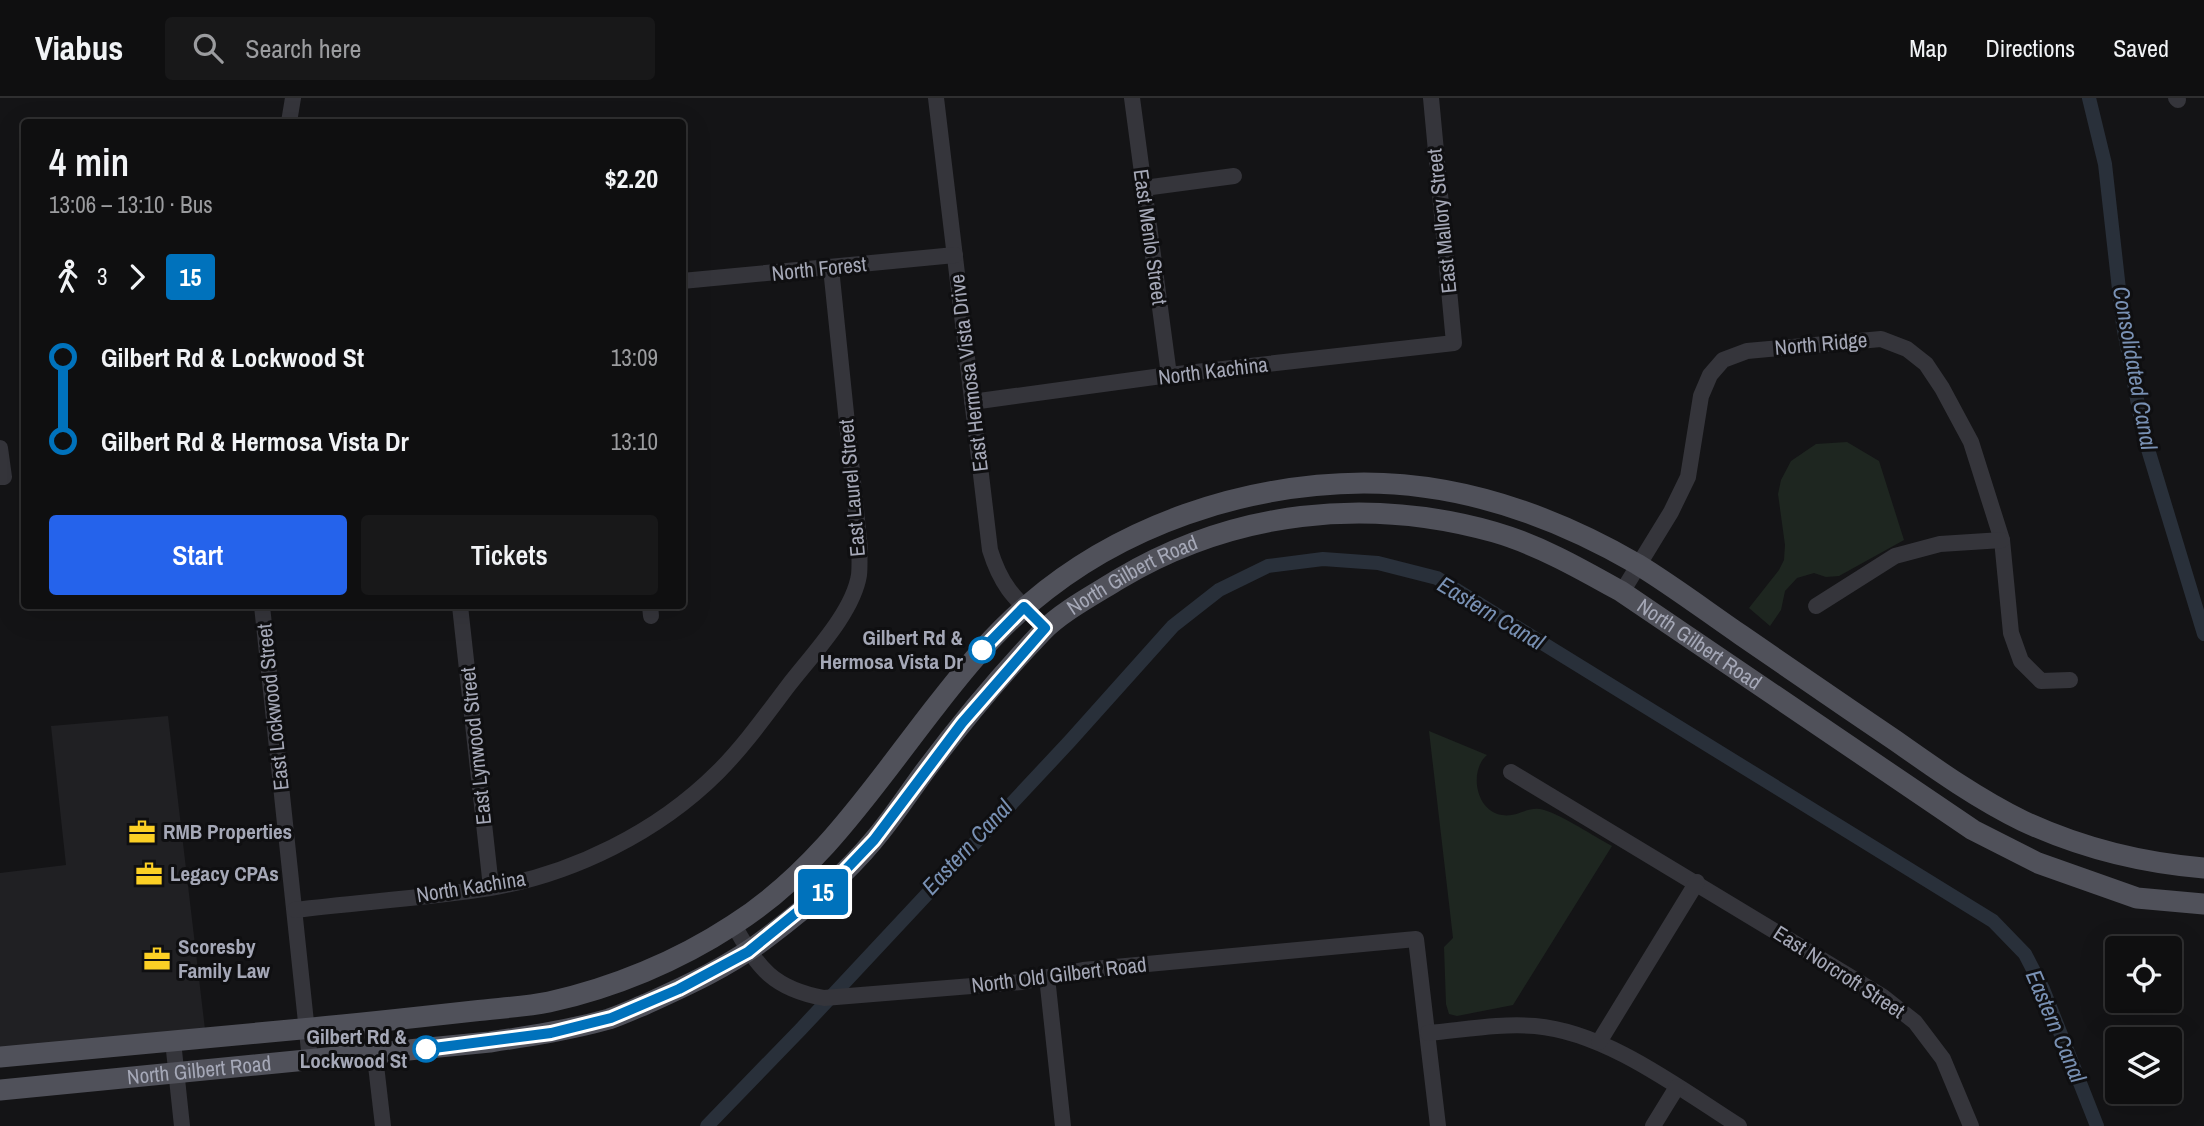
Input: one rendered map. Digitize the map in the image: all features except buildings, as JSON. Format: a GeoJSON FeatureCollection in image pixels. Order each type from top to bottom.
{"type":"FeatureCollection","features":[{"type":"Feature","properties":{"kind":"main road","name":"North Gilbert Road"},"geometry":{"type":"LineString","coordinates":[[0,1056],[372,1023],[544,1003],[596,989],[663,963],[734,925],[788,884],[834,839],[938,703],[982,650],[1024,607],[1095,556],[1152,528],[1205,507],[1261,493],[1316,485],[1416,485],[1512,506],[1553,522],[1639,565],[1940,772],[1996,807],[2049,832],[2112,853],[2175,866],[2204,868]]}},
{"type":"Feature","properties":{"kind":"main road","name":"North Gilbert Road"},"geometry":{"type":"LineString","coordinates":[[0,1090],[551,1033],[611,1018],[679,989],[748,952],[833,883],[874,840],[962,723],[1045,628],[1150,561],[1231,529],[1285,517],[1350,513],[1399,514],[1496,533],[1574,565],[1622,592],[1951,815],[2010,850],[2038,863],[2137,898],[2204,904]]}},
{"type":"Feature","properties":{"kind":"street"},"geometry":{"type":"LineString","coordinates":[[290,119],[293,98]]}},
{"type":"Feature","properties":{"kind":"street","name":"East Hermosa Vista Drive"},"geometry":{"type":"LineString","coordinates":[[936,98],[990,550],[998,575],[1008,591],[1045,628]]}},
{"type":"Feature","properties":{"kind":"street","name":"East Menlo Street"},"geometry":{"type":"LineString","coordinates":[[1132,98],[1169,375]]}},
{"type":"Feature","properties":{"kind":"street","name":"East Mallory Street"},"geometry":{"type":"LineString","coordinates":[[1430,98],[1454,343]]}},
{"type":"Feature","properties":{"kind":"street"},"geometry":{"type":"LineString","coordinates":[[1144,188],[1234,176]]}},
{"type":"Feature","properties":{"kind":"street","name":"North Forest"},"geometry":{"type":"LineString","coordinates":[[686,281],[955,255]]}},
{"type":"Feature","properties":{"kind":"street","name":"East Laurel Street"},"geometry":{"type":"LineString","coordinates":[[762,720],[843,612],[859,577],[860,549],[831,268]]}},
{"type":"Feature","properties":{"kind":"street","name":"North Ridge"},"geometry":{"type":"LineString","coordinates":[[1622,592],[1671,512],[1688,477],[1700,396],[1710,375],[1723,360],[1747,351],[1881,339],[1907,349],[1926,364],[1971,442],[2002,540],[2011,633],[2021,661],[2041,681],[2070,680]]}},
{"type":"Feature","properties":{"kind":"street","name":"North Kachina"},"geometry":{"type":"LineString","coordinates":[[972,402],[1169,375],[1454,343]]}},
{"type":"Feature","properties":{"kind":"street"},"geometry":{"type":"LineString","coordinates":[[0,448],[2,477]]}},
{"type":"Feature","properties":{"kind":"street"},"geometry":{"type":"LineString","coordinates":[[1815,606],[1895,556],[1940,544],[2002,540]]}},
{"type":"Feature","properties":{"kind":"street","name":"East Lockwood Street"},"geometry":{"type":"LineString","coordinates":[[262,609],[310,1059]]}},
{"type":"Feature","properties":{"kind":"street","name":"East Lynwood Street"},"geometry":{"type":"LineString","coordinates":[[460,609],[491,887]]}},
{"type":"Feature","properties":{"kind":"street","name":"North Kachina"},"geometry":{"type":"LineString","coordinates":[[295,910],[491,887],[544,874],[589,858],[634,835],[678,806],[718,772],[762,720]]}},
{"type":"Feature","properties":{"kind":"street","name":"East Norcroft Street"},"geometry":{"type":"LineString","coordinates":[[1511,772],[1882,996],[1915,1022],[1943,1059],[1971,1126]]}},
{"type":"Feature","properties":{"kind":"street"},"geometry":{"type":"LineString","coordinates":[[1599,1042],[1697,882]]}},
{"type":"Feature","properties":{"kind":"street","name":"North Old Gilbert Road"},"geometry":{"type":"LineString","coordinates":[[734,925],[759,967],[782,985],[803,994],[824,998],[1022,982],[1083,970],[1416,939],[1428,1033]]}},
{"type":"Feature","properties":{"kind":"street"},"geometry":{"type":"LineString","coordinates":[[1047,977],[1063,1126]]}},
{"type":"Feature","properties":{"kind":"street"},"geometry":{"type":"LineString","coordinates":[[372,1023],[383,1126]]}},
{"type":"Feature","properties":{"kind":"street"},"geometry":{"type":"LineString","coordinates":[[1438,1126],[1428,1033],[1533,1026],[1570,1031],[1599,1042],[1739,1126]]}},
{"type":"Feature","properties":{"kind":"street"},"geometry":{"type":"LineString","coordinates":[[173,1041],[182,1126]]}},
{"type":"Feature","properties":{"kind":"street"},"geometry":{"type":"LineString","coordinates":[[1653,1126],[1677,1087]]}},
{"type":"Feature","properties":{"kind":"shaded area"},"geometry":{"type":"Polygon","coordinates":[[[1847,442],[1879,461],[1904,540],[1839,576],[1826,577],[1814,573],[1797,578],[1785,591],[1781,610],[1770,626],[1749,608],[1784,560],[1785,545],[1778,494],[1781,480],[1791,461],[1816,444],[1847,442]]]}},
{"type":"Feature","properties":{"kind":"shaded area"},"geometry":{"type":"Polygon","coordinates":[[[168,716],[206,1038],[0,1056],[0,873],[66,865],[51,726],[168,716]]]}},
{"type":"Feature","properties":{"kind":"shaded area"},"geometry":{"type":"Polygon","coordinates":[[[1429,731],[1487,755],[1481,762],[1477,780],[1481,798],[1493,812],[1513,815],[1533,809],[1544,810],[1612,846],[1513,1005],[1457,1016],[1449,1014],[1446,1004],[1444,947],[1453,938],[1429,731]]]}},
{"type":"Feature","properties":{"kind":"waterway","name":"Consolidated Canal"},"geometry":{"type":"LineString","coordinates":[[2089,98],[2105,164],[2123,325],[2144,436],[2204,634]]}},
{"type":"Feature","properties":{"kind":"waterway","name":"Eastern Canal"},"geometry":{"type":"LineString","coordinates":[[707,1126],[1070,741],[1173,626],[1219,590],[1268,566],[1323,559],[1378,563],[1437,578],[1993,921],[2025,954],[2043,989],[2097,1126]]}},
{"type":"Feature","properties":{"kind":"bus line","name":"15"},"geometry":{"type":"LineString","coordinates":[[426,1049],[551,1033],[611,1018],[679,989],[748,952],[833,883],[874,840],[962,723],[1045,628],[1024,607],[982,650]]}},
{"type":"Feature","properties":{"kind":"place","name":"Gilbert Rd & Hermosa Vista Dr"},"geometry":{"type":"Point","coordinates":[982,650]}},
{"type":"Feature","properties":{"kind":"place","name":"RMB Properties"},"geometry":{"type":"Point","coordinates":[142,832]}},
{"type":"Feature","properties":{"kind":"place","name":"Legacy CPAs"},"geometry":{"type":"Point","coordinates":[149,874]}},
{"type":"Feature","properties":{"kind":"place","name":"Scoresby Family Law"},"geometry":{"type":"Point","coordinates":[157,959]}},
{"type":"Feature","properties":{"kind":"place","name":"Gilbert Rd & Lockwood St"},"geometry":{"type":"Point","coordinates":[426,1049]}}]}
